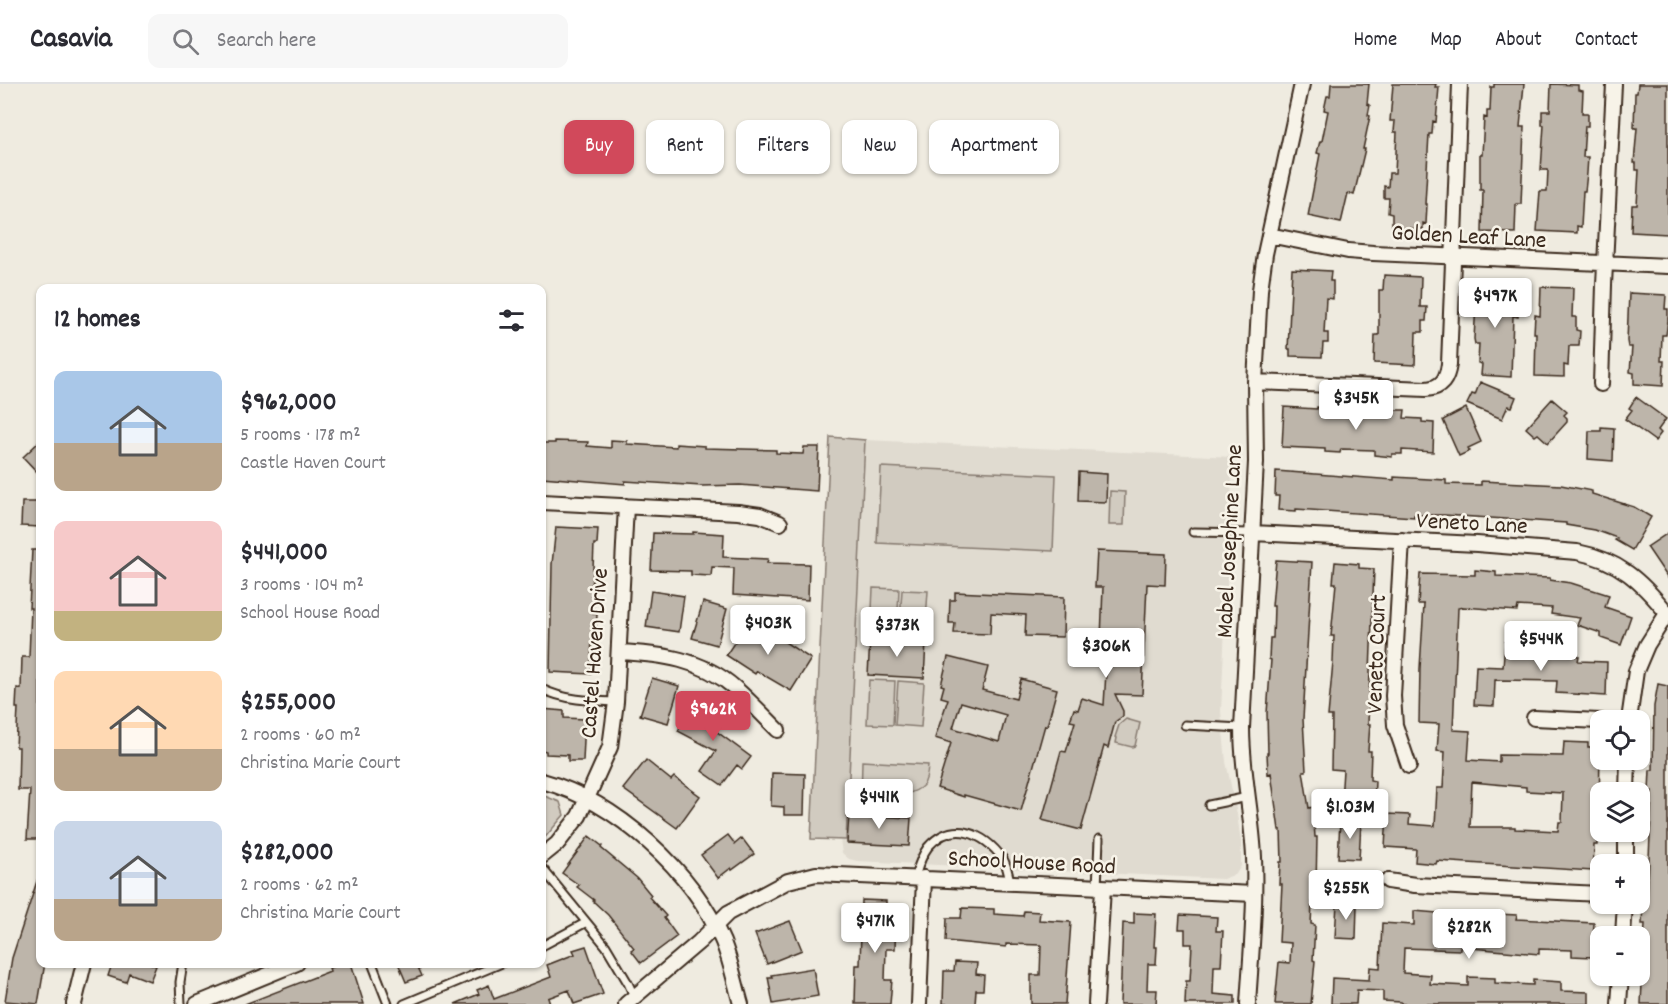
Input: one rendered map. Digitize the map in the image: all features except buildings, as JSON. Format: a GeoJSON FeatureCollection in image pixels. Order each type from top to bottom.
{"type":"FeatureCollection","features":[{"type":"Feature","properties":{"kind":"street","name":"Mabel Josephine Lane"},"geometry":{"type":"LineString","coordinates":[[1248,1004],[1254,894],[1253,829],[1242,754],[1242,728],[1256,462],[1256,382],[1260,290],[1269,235],[1302,84]]}},
{"type":"Feature","properties":{"kind":"street"},"geometry":{"type":"LineString","coordinates":[[1256,382],[1426,389],[1439,386],[1448,374],[1460,84]]}},
{"type":"Feature","properties":{"kind":"street"},"geometry":{"type":"LineString","coordinates":[[1601,384],[1614,84]]}},
{"type":"Feature","properties":{"kind":"street","name":"Golden Leaf Lane"},"geometry":{"type":"LineString","coordinates":[[1269,235],[1348,251],[1668,266]]}},
{"type":"Feature","properties":{"kind":"street"},"geometry":{"type":"LineString","coordinates":[[546,502],[738,512],[760,515],[780,523]]}},
{"type":"Feature","properties":{"kind":"street","name":"Castel Haven Drive"},"geometry":{"type":"LineString","coordinates":[[546,852],[567,832],[587,801],[610,747],[616,702],[626,506]]}},
{"type":"Feature","properties":{"kind":"street","name":"Veneto Lane"},"geometry":{"type":"LineString","coordinates":[[1252,533],[1477,544],[1577,552],[1614,563],[1653,595],[1668,613]]}},
{"type":"Feature","properties":{"kind":"street","name":"Veneto Court"},"geometry":{"type":"LineString","coordinates":[[1402,540],[1393,696],[1395,725],[1409,766]]}},
{"type":"Feature","properties":{"kind":"street"},"geometry":{"type":"LineString","coordinates":[[1630,710],[1636,671],[1647,645],[1668,613]]}},
{"type":"Feature","properties":{"kind":"street"},"geometry":{"type":"LineString","coordinates":[[619,652],[669,656],[710,671],[734,687],[778,730]]}},
{"type":"Feature","properties":{"kind":"street"},"geometry":{"type":"LineString","coordinates":[[1534,718],[1590,721]]}},
{"type":"Feature","properties":{"kind":"street"},"geometry":{"type":"LineString","coordinates":[[546,782],[587,801],[630,826],[675,867],[722,942],[741,1004]]}},
{"type":"Feature","properties":{"kind":"street","name":"School House Road"},"geometry":{"type":"LineString","coordinates":[[633,1002],[728,913],[788,881],[807,876],[830,873],[1254,894]]}},
{"type":"Feature","properties":{"kind":"street"},"geometry":{"type":"LineString","coordinates":[[919,877],[919,1004]]}},
{"type":"Feature","properties":{"kind":"street"},"geometry":{"type":"LineString","coordinates":[[1388,881],[1415,885],[1590,894]]}},
{"type":"Feature","properties":{"kind":"street"},"geometry":{"type":"LineString","coordinates":[[1096,1004],[1100,888]]}},
{"type":"Feature","properties":{"kind":"street"},"geometry":{"type":"LineString","coordinates":[[74,1004],[83,968]]}},
{"type":"Feature","properties":{"kind":"street"},"geometry":{"type":"LineString","coordinates":[[197,1004],[285,968]]}},
{"type":"Feature","properties":{"kind":"street"},"geometry":{"type":"LineString","coordinates":[[1619,1004],[1620,986]]}},
{"type":"Feature","properties":{"kind":"lane"},"geometry":{"type":"LineString","coordinates":[[1193,532],[1252,533]]}},
{"type":"Feature","properties":{"kind":"lane"},"geometry":{"type":"LineString","coordinates":[[546,692],[590,700],[616,702]]}},
{"type":"Feature","properties":{"kind":"lane"},"geometry":{"type":"LineString","coordinates":[[1185,725],[1242,728]]}},
{"type":"Feature","properties":{"kind":"lane"},"geometry":{"type":"LineString","coordinates":[[1209,805],[1248,797]]}},
{"type":"Feature","properties":{"kind":"lane"},"geometry":{"type":"LineString","coordinates":[[919,877],[922,856],[928,847],[947,835],[963,832],[972,833],[985,840],[1004,861],[1010,881]]}},
{"type":"Feature","properties":{"kind":"lane"},"geometry":{"type":"LineString","coordinates":[[1099,839],[1100,888]]}},
{"type":"Feature","properties":{"kind":"lane"},"geometry":{"type":"LineString","coordinates":[[546,873],[606,946],[616,962],[633,1002]]}},
{"type":"Feature","properties":{"kind":"lane"},"geometry":{"type":"LineString","coordinates":[[546,944],[585,923]]}},
{"type":"Feature","properties":{"kind":"lane"},"geometry":{"type":"LineString","coordinates":[[181,1004],[182,968]]}},
{"type":"Feature","properties":{"kind":"lane"},"geometry":{"type":"LineString","coordinates":[[374,968],[388,1004]]}},
{"type":"Feature","properties":{"kind":"lane"},"geometry":{"type":"LineString","coordinates":[[404,1004],[490,968]]}},
{"type":"Feature","properties":{"kind":"shaded area"},"geometry":{"type":"Polygon","coordinates":[[[830,437],[865,440],[846,840],[811,839],[830,437]]]}},
{"type":"Feature","properties":{"kind":"shaded area"},"geometry":{"type":"Polygon","coordinates":[[[865,440],[1233,457],[1221,711],[1226,762],[1241,842],[1241,866],[1236,874],[1223,879],[857,861],[849,859],[842,853],[840,839],[846,839],[865,440]]]}},
{"type":"Feature","properties":{"kind":"shaded area"},"geometry":{"type":"Polygon","coordinates":[[[881,467],[1056,475],[1053,551],[877,543],[881,467]]]}},
{"type":"Feature","properties":{"kind":"shaded area"},"geometry":{"type":"Polygon","coordinates":[[[1110,491],[1125,492],[1124,525],[1109,525],[1110,491]]]}},
{"type":"Feature","properties":{"kind":"shaded area"},"geometry":{"type":"Polygon","coordinates":[[[873,588],[899,589],[897,633],[871,632],[873,588]]]}},
{"type":"Feature","properties":{"kind":"shaded area"},"geometry":{"type":"Polygon","coordinates":[[[902,590],[928,591],[925,635],[899,634],[902,590]]]}},
{"type":"Feature","properties":{"kind":"shaded area"},"geometry":{"type":"Polygon","coordinates":[[[869,680],[895,681],[893,725],[867,724],[869,680]]]}},
{"type":"Feature","properties":{"kind":"shaded area"},"geometry":{"type":"Polygon","coordinates":[[[898,681],[924,683],[921,727],[895,725],[898,681]]]}},
{"type":"Feature","properties":{"kind":"shaded area"},"geometry":{"type":"Polygon","coordinates":[[[1126,719],[1140,723],[1135,746],[1132,747],[1116,743],[1117,738],[1115,737],[1119,725],[1126,719]]]}},
{"type":"Feature","properties":{"kind":"shaded area"},"geometry":{"type":"Polygon","coordinates":[[[862,761],[928,765],[925,782],[916,791],[904,795],[896,806],[868,800],[861,802],[862,761]]]}},
{"type":"Feature","properties":{"kind":"shaded area"},"geometry":{"type":"Polygon","coordinates":[[[546,797],[560,802],[564,815],[546,836],[546,797]]]}}]}
